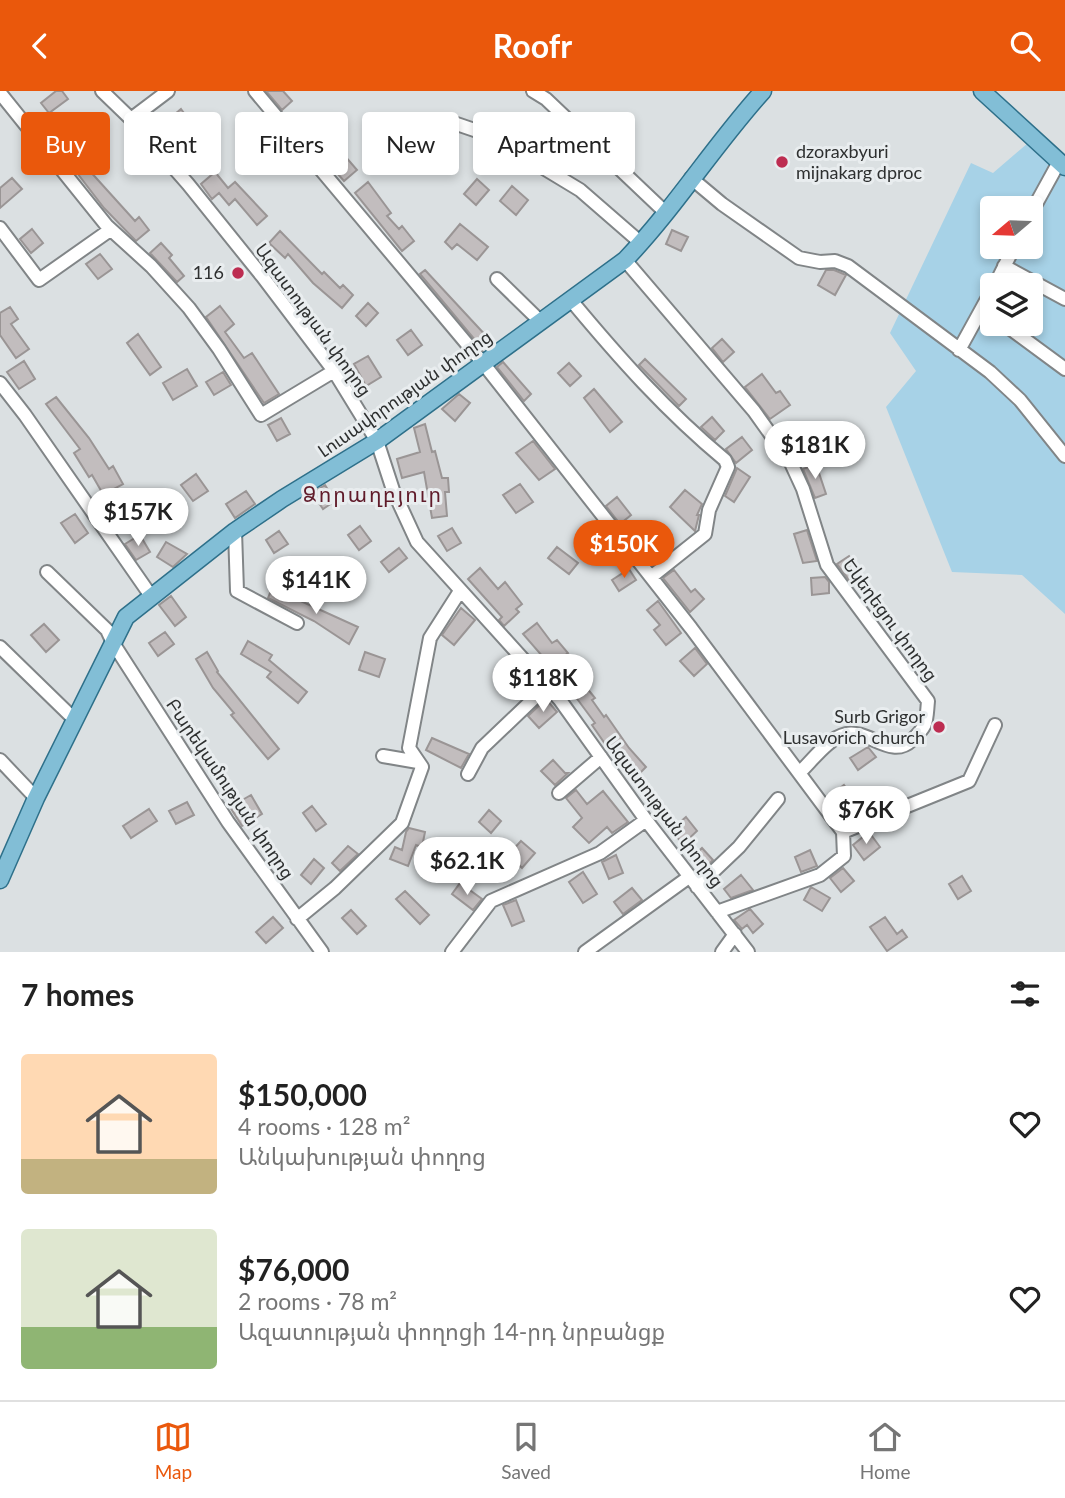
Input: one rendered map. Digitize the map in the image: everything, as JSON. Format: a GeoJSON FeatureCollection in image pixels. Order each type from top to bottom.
{"type":"FeatureCollection","features":[{"type":"Feature","properties":{"kind":"main road","name":"Լուսավորության փողոց"},"geometry":{"type":"LineString","coordinates":[[0,880],[36,797],[126,617],[235,531],[377,441],[625,260],[642,243],[730,127],[763,91]]}},
{"type":"Feature","properties":{"kind":"main road"},"geometry":{"type":"LineString","coordinates":[[982,91],[1062,164]]}},
{"type":"Feature","properties":{"kind":"street","name":"Ազատության փողոց"},"geometry":{"type":"LineString","coordinates":[[102,91],[124,112]]}},
{"type":"Feature","properties":{"kind":"street"},"geometry":{"type":"LineString","coordinates":[[140,112],[168,91]]}},
{"type":"Feature","properties":{"kind":"street"},"geometry":{"type":"LineString","coordinates":[[255,91],[483,363],[651,577],[843,832],[844,856],[820,875],[717,912]]}},
{"type":"Feature","properties":{"kind":"street"},"geometry":{"type":"LineString","coordinates":[[533,91],[546,99],[665,212]]}},
{"type":"Feature","properties":{"kind":"street"},"geometry":{"type":"LineString","coordinates":[[0,93],[110,230],[150,266],[189,309],[219,349],[261,415],[334,371]]}},
{"type":"Feature","properties":{"kind":"street"},"geometry":{"type":"LineString","coordinates":[[459,125],[489,135],[580,190],[642,243]]}},
{"type":"Feature","properties":{"kind":"street"},"geometry":{"type":"LineString","coordinates":[[1042,196],[1062,164]]}},
{"type":"Feature","properties":{"kind":"street","name":"Ազատության փողոց"},"geometry":{"type":"LineString","coordinates":[[178,175],[262,276],[334,371],[377,441],[393,490],[417,542],[547,686],[748,952]]}},
{"type":"Feature","properties":{"kind":"street"},"geometry":{"type":"LineString","coordinates":[[691,178],[722,204],[799,257],[820,262],[835,261],[848,266],[990,372],[1020,400],[1065,456]]}},
{"type":"Feature","properties":{"kind":"street"},"geometry":{"type":"LineString","coordinates":[[0,228],[38,280],[110,230]]}},
{"type":"Feature","properties":{"kind":"street"},"geometry":{"type":"LineString","coordinates":[[1001,273],[1008,259]]}},
{"type":"Feature","properties":{"kind":"street","name":"Եկեղեցու փողոց"},"geometry":{"type":"LineString","coordinates":[[625,260],[754,411],[791,463],[803,489],[827,565],[928,701],[924,729],[905,747],[895,748],[879,741],[847,734],[834,740],[799,773]]}},
{"type":"Feature","properties":{"kind":"street"},"geometry":{"type":"LineString","coordinates":[[1004,266],[1065,299]]}},
{"type":"Feature","properties":{"kind":"street"},"geometry":{"type":"LineString","coordinates":[[497,279],[540,321]]}},
{"type":"Feature","properties":{"kind":"street"},"geometry":{"type":"LineString","coordinates":[[570,299],[620,361],[660,403],[725,460],[729,467],[709,510],[705,534],[651,577]]}},
{"type":"Feature","properties":{"kind":"street"},"geometry":{"type":"LineString","coordinates":[[958,350],[980,321]]}},
{"type":"Feature","properties":{"kind":"street"},"geometry":{"type":"LineString","coordinates":[[1020,336],[1065,369]]}},
{"type":"Feature","properties":{"kind":"street"},"geometry":{"type":"LineString","coordinates":[[0,383],[151,596]]}},
{"type":"Feature","properties":{"kind":"street"},"geometry":{"type":"LineString","coordinates":[[235,531],[237,591],[297,623]]}},
{"type":"Feature","properties":{"kind":"street","name":"Բարեկամության փողոց"},"geometry":{"type":"LineString","coordinates":[[47,572],[107,630],[228,822],[322,952]]}},
{"type":"Feature","properties":{"kind":"street"},"geometry":{"type":"LineString","coordinates":[[297,919],[335,888],[402,823],[422,767],[409,748],[430,638],[460,591]]}},
{"type":"Feature","properties":{"kind":"street"},"geometry":{"type":"LineString","coordinates":[[0,647],[74,719]]}},
{"type":"Feature","properties":{"kind":"street"},"geometry":{"type":"LineString","coordinates":[[468,774],[482,748],[547,686]]}},
{"type":"Feature","properties":{"kind":"street"},"geometry":{"type":"LineString","coordinates":[[843,832],[969,781],[995,725]]}},
{"type":"Feature","properties":{"kind":"street"},"geometry":{"type":"LineString","coordinates":[[383,756],[418,762]]}},
{"type":"Feature","properties":{"kind":"street"},"geometry":{"type":"LineString","coordinates":[[559,793],[601,757]]}},
{"type":"Feature","properties":{"kind":"street"},"geometry":{"type":"LineString","coordinates":[[0,760],[36,797]]}},
{"type":"Feature","properties":{"kind":"street"},"geometry":{"type":"LineString","coordinates":[[585,952],[693,882],[739,846],[778,799]]}},
{"type":"Feature","properties":{"kind":"street"},"geometry":{"type":"LineString","coordinates":[[452,952],[491,901],[600,853],[646,820]]}},
{"type":"Feature","properties":{"kind":"street"},"geometry":{"type":"LineString","coordinates":[[722,952],[735,935]]}},
{"type":"Feature","properties":{"kind":"shaded area"},"geometry":{"type":"Polygon","coordinates":[[[1028,143],[1065,176],[1065,614],[1022,575],[952,572],[886,407],[916,371],[890,333],[971,163],[993,173],[1028,143]]]}},
{"type":"Feature","properties":{"kind":"building"},"geometry":{"type":"Polygon","coordinates":[[[56,91],[62,91],[68,99],[50,112],[41,103],[56,91]]]}},
{"type":"Feature","properties":{"kind":"building"},"geometry":{"type":"Polygon","coordinates":[[[266,91],[283,91],[292,101],[282,110],[266,91]]]}},
{"type":"Feature","properties":{"kind":"building"},"geometry":{"type":"Polygon","coordinates":[[[348,160],[357,170],[344,181],[339,175],[348,175],[348,160]]]}},
{"type":"Feature","properties":{"kind":"building"},"geometry":{"type":"Polygon","coordinates":[[[79,175],[93,175],[135,221],[139,217],[149,230],[136,241],[104,208],[79,175]]]}},
{"type":"Feature","properties":{"kind":"building"},"geometry":{"type":"Polygon","coordinates":[[[212,175],[217,175],[228,188],[235,182],[267,216],[257,225],[235,199],[229,205],[219,193],[212,199],[201,184],[212,175]]]}},
{"type":"Feature","properties":{"kind":"building"},"geometry":{"type":"Polygon","coordinates":[[[12,178],[22,189],[0,208],[0,188],[12,178]]]}},
{"type":"Feature","properties":{"kind":"building"},"geometry":{"type":"Polygon","coordinates":[[[477,179],[489,190],[476,205],[464,194],[477,179]]]}},
{"type":"Feature","properties":{"kind":"building"},"geometry":{"type":"Polygon","coordinates":[[[368,182],[391,213],[387,216],[399,229],[402,226],[414,241],[402,251],[355,193],[368,182]]]}},
{"type":"Feature","properties":{"kind":"building"},"geometry":{"type":"Polygon","coordinates":[[[512,186],[528,200],[516,215],[500,201],[512,186]]]}},
{"type":"Feature","properties":{"kind":"building"},"geometry":{"type":"Polygon","coordinates":[[[460,224],[488,247],[477,260],[457,244],[452,249],[445,242],[460,224]]]}},
{"type":"Feature","properties":{"kind":"building"},"geometry":{"type":"Polygon","coordinates":[[[32,229],[43,243],[31,253],[20,239],[32,229]]]}},
{"type":"Feature","properties":{"kind":"building"},"geometry":{"type":"Polygon","coordinates":[[[672,230],[688,237],[681,251],[666,244],[672,230]]]}},
{"type":"Feature","properties":{"kind":"building"},"geometry":{"type":"Polygon","coordinates":[[[280,231],[322,274],[324,272],[340,288],[343,285],[353,295],[342,308],[313,283],[288,254],[285,258],[269,243],[280,231]]]}},
{"type":"Feature","properties":{"kind":"building"},"geometry":{"type":"Polygon","coordinates":[[[161,243],[172,255],[169,258],[184,276],[177,282],[150,253],[161,243]]]}},
{"type":"Feature","properties":{"kind":"building"},"geometry":{"type":"Polygon","coordinates":[[[100,254],[112,269],[98,279],[86,264],[100,254]]]}},
{"type":"Feature","properties":{"kind":"building"},"geometry":{"type":"Polygon","coordinates":[[[425,270],[489,339],[480,346],[420,274],[425,270]]]}},
{"type":"Feature","properties":{"kind":"building"},"geometry":{"type":"Polygon","coordinates":[[[826,270],[846,275],[835,295],[818,285],[826,270]]]}},
{"type":"Feature","properties":{"kind":"building"},"geometry":{"type":"Polygon","coordinates":[[[368,303],[378,313],[366,326],[356,316],[368,303]]]}},
{"type":"Feature","properties":{"kind":"building"},"geometry":{"type":"Polygon","coordinates":[[[220,306],[234,324],[225,332],[244,358],[252,353],[279,394],[264,403],[206,317],[220,306]]]}},
{"type":"Feature","properties":{"kind":"building"},"geometry":{"type":"Polygon","coordinates":[[[10,307],[18,319],[11,324],[29,349],[16,358],[0,335],[0,313],[10,307]]]}},
{"type":"Feature","properties":{"kind":"building"},"geometry":{"type":"Polygon","coordinates":[[[411,330],[422,345],[408,355],[397,340],[411,330]]]}},
{"type":"Feature","properties":{"kind":"building"},"geometry":{"type":"Polygon","coordinates":[[[138,334],[161,367],[150,375],[127,343],[138,334]]]}},
{"type":"Feature","properties":{"kind":"building"},"geometry":{"type":"Polygon","coordinates":[[[722,339],[734,352],[723,362],[712,348],[722,339]]]}},
{"type":"Feature","properties":{"kind":"building"},"geometry":{"type":"Polygon","coordinates":[[[368,356],[381,377],[366,386],[354,364],[368,356]]]}},
{"type":"Feature","properties":{"kind":"building"},"geometry":{"type":"Polygon","coordinates":[[[645,359],[686,399],[679,406],[639,365],[645,359]]]}},
{"type":"Feature","properties":{"kind":"building"},"geometry":{"type":"Polygon","coordinates":[[[24,361],[35,379],[19,389],[7,372],[24,361]]]}},
{"type":"Feature","properties":{"kind":"building"},"geometry":{"type":"Polygon","coordinates":[[[503,362],[531,394],[524,401],[497,367],[503,362]]]}},
{"type":"Feature","properties":{"kind":"building"},"geometry":{"type":"Polygon","coordinates":[[[569,363],[581,376],[570,386],[558,373],[569,363]]]}},
{"type":"Feature","properties":{"kind":"building"},"geometry":{"type":"Polygon","coordinates":[[[187,369],[197,386],[173,400],[163,383],[187,369]]]}},
{"type":"Feature","properties":{"kind":"building"},"geometry":{"type":"Polygon","coordinates":[[[223,372],[231,385],[214,395],[206,382],[223,372]]]}},
{"type":"Feature","properties":{"kind":"building"},"geometry":{"type":"Polygon","coordinates":[[[762,374],[776,393],[780,391],[790,405],[770,419],[745,387],[762,374]]]}},
{"type":"Feature","properties":{"kind":"building"},"geometry":{"type":"Polygon","coordinates":[[[594,389],[622,422],[610,432],[584,398],[594,389]]]}},
{"type":"Feature","properties":{"kind":"building"},"geometry":{"type":"Polygon","coordinates":[[[459,394],[470,403],[455,421],[442,409],[459,394]]]}},
{"type":"Feature","properties":{"kind":"building"},"geometry":{"type":"Polygon","coordinates":[[[56,397],[89,438],[109,469],[113,466],[123,484],[114,489],[127,512],[110,522],[98,505],[107,501],[92,475],[89,477],[74,453],[80,449],[46,404],[56,397]]]}},
{"type":"Feature","properties":{"kind":"building"},"geometry":{"type":"Polygon","coordinates":[[[712,417],[724,431],[715,440],[701,427],[712,417]]]}},
{"type":"Feature","properties":{"kind":"building"},"geometry":{"type":"Polygon","coordinates":[[[281,418],[290,434],[277,441],[268,425],[281,418]]]}},
{"type":"Feature","properties":{"kind":"building"},"geometry":{"type":"Polygon","coordinates":[[[425,424],[442,478],[448,478],[449,492],[445,492],[447,516],[432,518],[424,472],[402,478],[397,459],[420,452],[414,428],[425,424]]]}},
{"type":"Feature","properties":{"kind":"building"},"geometry":{"type":"Polygon","coordinates":[[[742,437],[752,450],[736,463],[726,449],[742,437]]]}},
{"type":"Feature","properties":{"kind":"building"},"geometry":{"type":"Polygon","coordinates":[[[533,441],[555,469],[539,480],[516,453],[533,441]]]}},
{"type":"Feature","properties":{"kind":"building"},"geometry":{"type":"Polygon","coordinates":[[[816,464],[826,494],[815,498],[803,469],[816,464]]]}},
{"type":"Feature","properties":{"kind":"building"},"geometry":{"type":"Polygon","coordinates":[[[737,468],[750,477],[734,502],[725,496],[737,468]]]}},
{"type":"Feature","properties":{"kind":"building"},"geometry":{"type":"Polygon","coordinates":[[[196,474],[208,491],[193,501],[181,485],[196,474]]]}},
{"type":"Feature","properties":{"kind":"building"},"geometry":{"type":"Polygon","coordinates":[[[520,484],[533,502],[516,513],[503,495],[520,484]]]}},
{"type":"Feature","properties":{"kind":"building"},"geometry":{"type":"Polygon","coordinates":[[[325,485],[335,501],[323,509],[312,493],[325,485]]]}},
{"type":"Feature","properties":{"kind":"building"},"geometry":{"type":"Polygon","coordinates":[[[685,490],[702,504],[695,531],[670,507],[685,490]]]}},
{"type":"Feature","properties":{"kind":"building"},"geometry":{"type":"Polygon","coordinates":[[[246,491],[255,504],[235,518],[226,504],[246,491]]]}},
{"type":"Feature","properties":{"kind":"building"},"geometry":{"type":"Polygon","coordinates":[[[617,497],[631,515],[620,524],[606,506],[617,497]]]}},
{"type":"Feature","properties":{"kind":"building"},"geometry":{"type":"Polygon","coordinates":[[[75,514],[88,533],[75,543],[61,523],[75,514]]]}},
{"type":"Feature","properties":{"kind":"building"},"geometry":{"type":"Polygon","coordinates":[[[360,526],[371,541],[359,550],[348,535],[360,526]]]}},
{"type":"Feature","properties":{"kind":"building"},"geometry":{"type":"Polygon","coordinates":[[[452,528],[461,543],[447,551],[438,536],[452,528]]]}},
{"type":"Feature","properties":{"kind":"building"},"geometry":{"type":"Polygon","coordinates":[[[807,530],[817,561],[803,563],[794,534],[807,530]]]}},
{"type":"Feature","properties":{"kind":"building"},"geometry":{"type":"Polygon","coordinates":[[[279,531],[288,544],[274,553],[266,540],[279,531]]]}},
{"type":"Feature","properties":{"kind":"building"},"geometry":{"type":"Polygon","coordinates":[[[140,535],[150,552],[136,560],[125,544],[140,535]]]}},
{"type":"Feature","properties":{"kind":"building"},"geometry":{"type":"Polygon","coordinates":[[[652,540],[665,555],[652,565],[641,550],[652,540]]]}},
{"type":"Feature","properties":{"kind":"building"},"geometry":{"type":"Polygon","coordinates":[[[166,542],[187,554],[173,567],[157,557],[166,542]]]}},
{"type":"Feature","properties":{"kind":"building"},"geometry":{"type":"Polygon","coordinates":[[[557,547],[578,563],[569,574],[548,558],[557,547]]]}},
{"type":"Feature","properties":{"kind":"building"},"geometry":{"type":"Polygon","coordinates":[[[399,548],[407,558],[389,572],[381,562],[399,548]]]}},
{"type":"Feature","properties":{"kind":"building"},"geometry":{"type":"Polygon","coordinates":[[[849,556],[861,573],[849,580],[837,564],[849,556]]]}},
{"type":"Feature","properties":{"kind":"building"},"geometry":{"type":"Polygon","coordinates":[[[480,568],[498,589],[505,582],[522,604],[516,609],[519,612],[504,626],[499,620],[502,617],[468,579],[480,568]]]}},
{"type":"Feature","properties":{"kind":"building"},"geometry":{"type":"Polygon","coordinates":[[[629,569],[636,580],[619,591],[612,580],[629,569]]]}},
{"type":"Feature","properties":{"kind":"building"},"geometry":{"type":"Polygon","coordinates":[[[674,570],[691,592],[695,589],[704,599],[690,612],[663,578],[674,570]]]}},
{"type":"Feature","properties":{"kind":"building"},"geometry":{"type":"Polygon","coordinates":[[[825,577],[829,582],[829,593],[812,595],[811,578],[825,577]]]}},
{"type":"Feature","properties":{"kind":"building"},"geometry":{"type":"Polygon","coordinates":[[[272,588],[358,627],[349,644],[314,621],[268,598],[272,588]]]}},
{"type":"Feature","properties":{"kind":"building"},"geometry":{"type":"Polygon","coordinates":[[[171,596],[186,617],[175,626],[159,605],[171,596]]]}},
{"type":"Feature","properties":{"kind":"building"},"geometry":{"type":"Polygon","coordinates":[[[658,601],[681,633],[666,645],[654,630],[660,625],[647,610],[658,601]]]}},
{"type":"Feature","properties":{"kind":"building"},"geometry":{"type":"Polygon","coordinates":[[[461,608],[475,620],[454,645],[442,635],[461,608]]]}},
{"type":"Feature","properties":{"kind":"building"},"geometry":{"type":"Polygon","coordinates":[[[537,623],[552,643],[557,640],[568,653],[564,656],[569,663],[557,673],[523,634],[537,623]]]}},
{"type":"Feature","properties":{"kind":"building"},"geometry":{"type":"Polygon","coordinates":[[[44,624],[59,640],[46,652],[31,635],[44,624]]]}},
{"type":"Feature","properties":{"kind":"building"},"geometry":{"type":"Polygon","coordinates":[[[165,632],[174,644],[158,656],[149,643],[165,632]]]}},
{"type":"Feature","properties":{"kind":"building"},"geometry":{"type":"Polygon","coordinates":[[[248,641],[272,655],[269,660],[307,692],[298,703],[267,677],[271,672],[241,654],[248,641]]]}},
{"type":"Feature","properties":{"kind":"building"},"geometry":{"type":"Polygon","coordinates":[[[695,648],[707,664],[694,676],[680,661],[695,648]]]}},
{"type":"Feature","properties":{"kind":"building"},"geometry":{"type":"Polygon","coordinates":[[[207,652],[217,672],[279,749],[268,759],[231,715],[234,713],[213,688],[196,659],[207,652]]]}},
{"type":"Feature","properties":{"kind":"building"},"geometry":{"type":"Polygon","coordinates":[[[365,652],[385,659],[379,677],[359,670],[365,652]]]}},
{"type":"Feature","properties":{"kind":"building"},"geometry":{"type":"Polygon","coordinates":[[[586,687],[604,717],[606,715],[646,767],[637,776],[613,749],[610,751],[592,725],[595,723],[575,696],[586,687]]]}},
{"type":"Feature","properties":{"kind":"building"},"geometry":{"type":"Polygon","coordinates":[[[546,699],[557,712],[539,728],[528,716],[546,699]]]}},
{"type":"Feature","properties":{"kind":"building"},"geometry":{"type":"Polygon","coordinates":[[[432,738],[469,754],[461,768],[426,750],[432,738]]]}},
{"type":"Feature","properties":{"kind":"building"},"geometry":{"type":"Polygon","coordinates":[[[868,747],[876,757],[858,770],[850,758],[868,747]]]}},
{"type":"Feature","properties":{"kind":"building"},"geometry":{"type":"Polygon","coordinates":[[[553,760],[568,773],[555,785],[541,771],[553,760]]]}},
{"type":"Feature","properties":{"kind":"building"},"geometry":{"type":"Polygon","coordinates":[[[844,785],[858,803],[842,815],[828,797],[844,785]]]}},
{"type":"Feature","properties":{"kind":"building"},"geometry":{"type":"Polygon","coordinates":[[[576,790],[587,804],[603,791],[628,822],[612,833],[607,827],[589,843],[573,827],[582,818],[566,798],[576,790]]]}},
{"type":"Feature","properties":{"kind":"building"},"geometry":{"type":"Polygon","coordinates":[[[251,795],[262,814],[242,826],[230,807],[251,795]]]}},
{"type":"Feature","properties":{"kind":"building"},"geometry":{"type":"Polygon","coordinates":[[[187,802],[194,815],[176,824],[169,811],[187,802]]]}},
{"type":"Feature","properties":{"kind":"building"},"geometry":{"type":"Polygon","coordinates":[[[312,806],[326,824],[316,831],[303,813],[312,806]]]}},
{"type":"Feature","properties":{"kind":"building"},"geometry":{"type":"Polygon","coordinates":[[[149,809],[157,821],[131,838],[123,826],[149,809]]]}},
{"type":"Feature","properties":{"kind":"building"},"geometry":{"type":"Polygon","coordinates":[[[489,810],[501,821],[491,833],[479,822],[489,810]]]}},
{"type":"Feature","properties":{"kind":"building"},"geometry":{"type":"Polygon","coordinates":[[[686,817],[697,831],[683,844],[671,830],[686,817]]]}},
{"type":"Feature","properties":{"kind":"building"},"geometry":{"type":"Polygon","coordinates":[[[409,828],[425,832],[422,847],[416,845],[408,866],[390,859],[395,847],[402,850],[409,828]]]}},
{"type":"Feature","properties":{"kind":"building"},"geometry":{"type":"Polygon","coordinates":[[[869,832],[880,847],[864,860],[853,845],[869,832]]]}},
{"type":"Feature","properties":{"kind":"building"},"geometry":{"type":"Polygon","coordinates":[[[521,841],[535,853],[522,868],[508,855],[521,841]]]}},
{"type":"Feature","properties":{"kind":"building"},"geometry":{"type":"Polygon","coordinates":[[[348,846],[358,854],[340,871],[332,863],[348,846]]]}},
{"type":"Feature","properties":{"kind":"building"},"geometry":{"type":"Polygon","coordinates":[[[702,848],[713,860],[701,872],[690,859],[702,848]]]}},
{"type":"Feature","properties":{"kind":"building"},"geometry":{"type":"Polygon","coordinates":[[[810,850],[817,866],[801,872],[795,857],[810,850]]]}},
{"type":"Feature","properties":{"kind":"building"},"geometry":{"type":"Polygon","coordinates":[[[616,855],[623,873],[609,879],[602,862],[616,855]]]}},
{"type":"Feature","properties":{"kind":"building"},"geometry":{"type":"Polygon","coordinates":[[[314,859],[324,868],[311,884],[301,875],[314,859]]]}},
{"type":"Feature","properties":{"kind":"building"},"geometry":{"type":"Polygon","coordinates":[[[843,868],[854,881],[841,892],[830,878],[843,868]]]}},
{"type":"Feature","properties":{"kind":"building"},"geometry":{"type":"Polygon","coordinates":[[[583,872],[597,894],[583,903],[569,882],[583,872]]]}},
{"type":"Feature","properties":{"kind":"building"},"geometry":{"type":"Polygon","coordinates":[[[741,875],[753,890],[731,898],[724,889],[741,875]]]}},
{"type":"Feature","properties":{"kind":"building"},"geometry":{"type":"Polygon","coordinates":[[[962,876],[971,891],[958,899],[949,884],[962,876]]]}},
{"type":"Feature","properties":{"kind":"building"},"geometry":{"type":"Polygon","coordinates":[[[460,883],[482,899],[473,910],[452,894],[460,883]]]}},
{"type":"Feature","properties":{"kind":"building"},"geometry":{"type":"Polygon","coordinates":[[[811,887],[830,898],[822,911],[804,900],[811,887]]]}},
{"type":"Feature","properties":{"kind":"building"},"geometry":{"type":"Polygon","coordinates":[[[632,888],[642,900],[623,914],[614,902],[632,888]]]}},
{"type":"Feature","properties":{"kind":"building"},"geometry":{"type":"Polygon","coordinates":[[[405,891],[429,915],[420,924],[396,899],[405,891]]]}},
{"type":"Feature","properties":{"kind":"building"},"geometry":{"type":"Polygon","coordinates":[[[516,900],[524,921],[512,926],[503,905],[516,900]]]}},
{"type":"Feature","properties":{"kind":"building"},"geometry":{"type":"Polygon","coordinates":[[[750,909],[763,924],[753,933],[747,925],[742,929],[734,920],[750,909]]]}},
{"type":"Feature","properties":{"kind":"building"},"geometry":{"type":"Polygon","coordinates":[[[351,910],[366,926],[357,934],[342,918],[351,910]]]}},
{"type":"Feature","properties":{"kind":"building"},"geometry":{"type":"Polygon","coordinates":[[[273,917],[283,928],[266,943],[256,932],[273,917]]]}},
{"type":"Feature","properties":{"kind":"building"},"geometry":{"type":"Polygon","coordinates":[[[885,917],[897,934],[902,930],[907,937],[887,951],[870,927],[885,917]]]}},
{"type":"Feature","properties":{"kind":"place","name":"dzoraxbyuri mijnakarg dproc"},"geometry":{"type":"Point","coordinates":[782,162]}},
{"type":"Feature","properties":{"kind":"place","name":"116"},"geometry":{"type":"Point","coordinates":[238,273]}},
{"type":"Feature","properties":{"kind":"place","name":"Surb Grigor Lusavorich church"},"geometry":{"type":"Point","coordinates":[939,727]}},
{"type":"Feature","properties":{"kind":"district","name":"Ձորաղբյուր"},"geometry":{"type":"Point","coordinates":[373,495]}}]}
